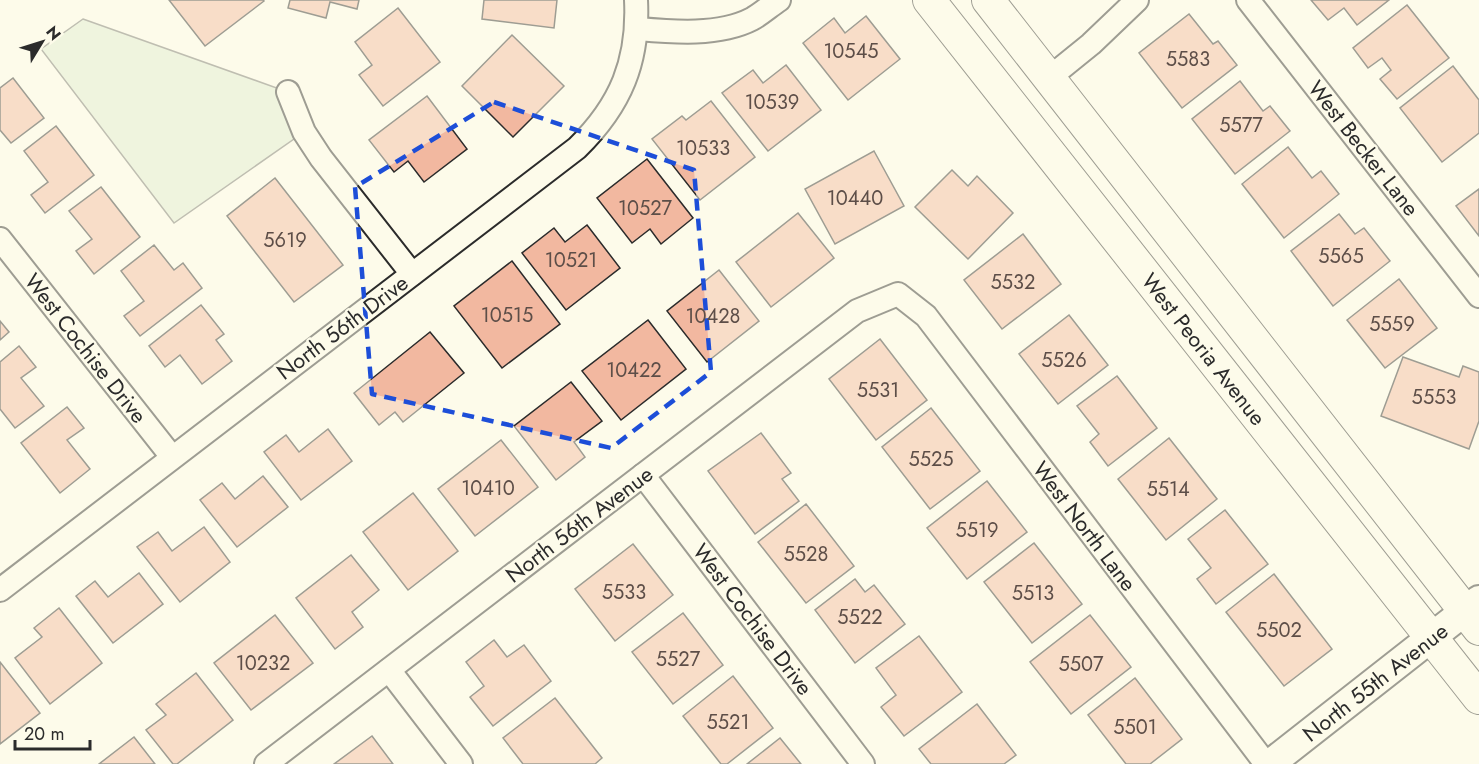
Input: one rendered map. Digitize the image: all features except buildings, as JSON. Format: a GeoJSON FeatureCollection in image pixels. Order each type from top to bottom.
{"type":"FeatureCollection","features":[{"type":"Feature","properties":{"kind":"main road","name":"West Peoria Avenue"},"geometry":{"type":"LineString","coordinates":[[929,0],[1479,698]]}},
{"type":"Feature","properties":{"kind":"main road","name":"West Peoria Avenue"},"geometry":{"type":"LineString","coordinates":[[988,0],[1474,614]]}},
{"type":"Feature","properties":{"kind":"street","name":"North 56th Drive"},"geometry":{"type":"LineString","coordinates":[[0,590],[551,168],[593,132],[622,88],[632,62],[638,29],[636,0]]}},
{"type":"Feature","properties":{"kind":"street"},"geometry":{"type":"LineString","coordinates":[[638,29],[665,31],[724,28],[751,19],[779,0]]}},
{"type":"Feature","properties":{"kind":"street"},"geometry":{"type":"LineString","coordinates":[[1049,78],[1091,44],[1137,0]]}},
{"type":"Feature","properties":{"kind":"street","name":"West Becker Lane"},"geometry":{"type":"LineString","coordinates":[[1248,0],[1479,296]]}},
{"type":"Feature","properties":{"kind":"street"},"geometry":{"type":"LineString","coordinates":[[288,92],[304,132],[321,158],[412,274]]}},
{"type":"Feature","properties":{"kind":"street","name":"West Cochise Drive"},"geometry":{"type":"LineString","coordinates":[[0,239],[172,457]]}},
{"type":"Feature","properties":{"kind":"street","name":"North 56th Avenue"},"geometry":{"type":"LineString","coordinates":[[266,764],[857,311],[898,294]]}},
{"type":"Feature","properties":{"kind":"street","name":"West North Lane"},"geometry":{"type":"LineString","coordinates":[[898,294],[926,316],[1268,764]]}},
{"type":"Feature","properties":{"kind":"street","name":"West Cochise Drive"},"geometry":{"type":"LineString","coordinates":[[643,475],[863,764]]}},
{"type":"Feature","properties":{"kind":"street","name":"North 55th Avenue"},"geometry":{"type":"LineString","coordinates":[[1268,764],[1432,638],[1474,614]]}},
{"type":"Feature","properties":{"kind":"street"},"geometry":{"type":"LineString","coordinates":[[388,670],[461,764]]}},
{"type":"Feature","properties":{"kind":"highlighted area"},"geometry":{"type":"Polygon","coordinates":[[[494,102],[694,170],[711,372],[611,448],[372,394],[355,187],[494,102]]]}},
{"type":"Feature","properties":{"kind":"green space"},"geometry":{"type":"Polygon","coordinates":[[[83,19],[288,92],[304,132],[174,223],[41,49],[83,19]]]}}]}
